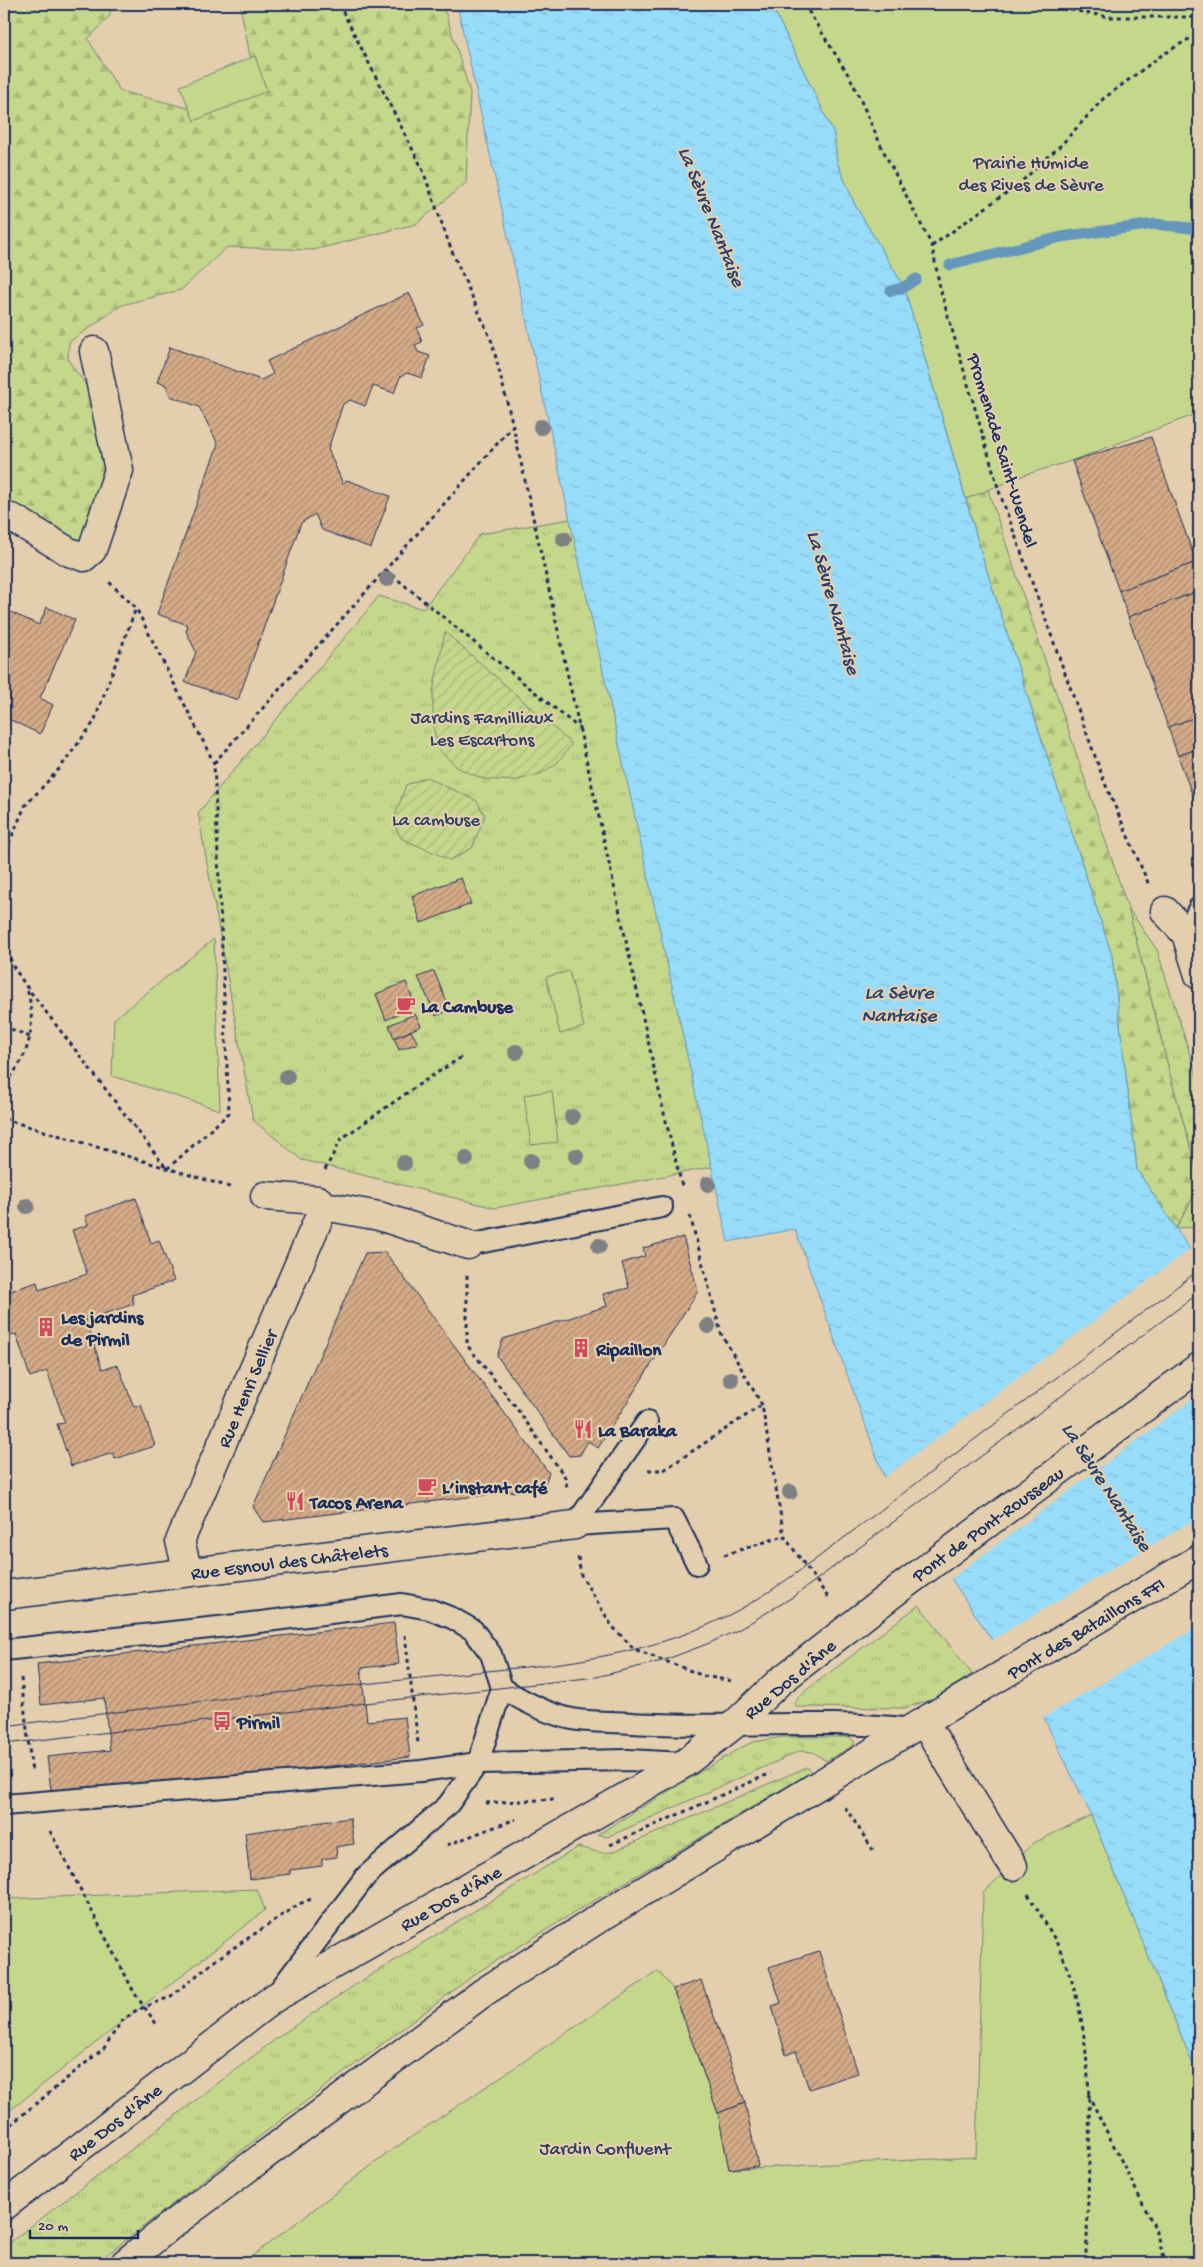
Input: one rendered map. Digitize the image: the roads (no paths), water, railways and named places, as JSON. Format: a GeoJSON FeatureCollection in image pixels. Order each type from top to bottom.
{"type":"FeatureCollection","features":[{"type":"Feature","properties":{"kind":"main road"},"geometry":{"type":"LineString","coordinates":[[4,516],[14,519],[69,552],[84,556],[92,550],[119,470],[94,351]]}},
{"type":"Feature","properties":{"kind":"main road"},"geometry":{"type":"LineString","coordinates":[[1165,911],[1186,934],[1199,975]]}},
{"type":"Feature","properties":{"kind":"main road"},"geometry":{"type":"LineString","coordinates":[[265,1196],[321,1203],[379,1216],[468,1245]]}},
{"type":"Feature","properties":{"kind":"main road","name":"Rue Henri Sellier"},"geometry":{"type":"LineString","coordinates":[[188,1572],[180,1541],[321,1203]]}},
{"type":"Feature","properties":{"kind":"main road","name":"Pont de Pont-Rousseau"},"geometry":{"type":"LineString","coordinates":[[896,1590],[1199,1367]]}},
{"type":"Feature","properties":{"kind":"main road","name":"Rue Esnoul des Châtelets"},"geometry":{"type":"LineString","coordinates":[[4,1595],[575,1525]]}},
{"type":"Feature","properties":{"kind":"main road","name":"Pont des Bataillons FFI"},"geometry":{"type":"LineString","coordinates":[[917,1725],[1199,1559]]}},
{"type":"Feature","properties":{"kind":"main road","name":"Rue Dos d'Âne"},"geometry":{"type":"LineString","coordinates":[[4,2206],[274,1998],[685,1763],[736,1723],[779,1682],[896,1590]]}},
{"type":"Feature","properties":{"kind":"main road"},"geometry":{"type":"LineString","coordinates":[[125,2263],[175,2222],[484,1992],[601,1917],[917,1725],[1013,1866]]}},
{"type":"Feature","properties":{"kind":"lane"},"geometry":{"type":"LineString","coordinates":[[1186,934],[1199,908]]}},
{"type":"Feature","properties":{"kind":"lane"},"geometry":{"type":"LineString","coordinates":[[468,1245],[662,1207]]}},
{"type":"Feature","properties":{"kind":"lane"},"geometry":{"type":"LineString","coordinates":[[575,1525],[647,1422]]}},
{"type":"Feature","properties":{"kind":"lane"},"geometry":{"type":"LineString","coordinates":[[575,1525],[674,1519],[697,1564]]}},
{"type":"Feature","properties":{"kind":"lane"},"geometry":{"type":"LineString","coordinates":[[4,1650],[228,1626],[402,1604],[429,1609],[452,1618],[473,1630],[491,1654],[502,1688],[478,1763],[448,1805],[366,1876],[274,1998]]}},
{"type":"Feature","properties":{"kind":"lane"},"geometry":{"type":"LineString","coordinates":[[502,1688],[543,1709],[572,1719],[682,1725],[736,1723],[917,1725]]}},
{"type":"Feature","properties":{"kind":"lane"},"geometry":{"type":"LineString","coordinates":[[4,1805],[421,1771],[478,1763],[628,1760],[685,1763]]}},
{"type":"Feature","properties":{"kind":"water","name":"La Sèvre Nantaise"},"geometry":{"type":"Polygon","coordinates":[[[457,4],[771,4],[834,134],[837,162],[855,205],[904,287],[984,562],[1112,956],[1137,1170],[1199,1263],[1199,2079],[1091,1815],[1045,1720],[884,1477],[795,1229],[728,1242],[457,4]]]}},
{"type":"Feature","properties":{"kind":"waterway"},"geometry":{"type":"LineString","coordinates":[[950,265],[1061,237],[1155,224],[1199,229]]}},
{"type":"Feature","properties":{"kind":"waterway"},"geometry":{"type":"LineString","coordinates":[[891,291],[904,287],[916,279]]}},
{"type":"Feature","properties":{"kind":"tram line"},"geometry":{"type":"LineString","coordinates":[[4,1726],[222,1699],[554,1664],[599,1657],[643,1647],[708,1625],[751,1603],[812,1562],[1199,1270]]}},
{"type":"Feature","properties":{"kind":"tram line"},"geometry":{"type":"LineString","coordinates":[[4,1744],[596,1677],[662,1661],[738,1630],[796,1595],[1199,1293]]}},
{"type":"Feature","properties":{"kind":"place","name":"La Cambuse"},"geometry":{"type":"Point","coordinates":[406,1005]}},
{"type":"Feature","properties":{"kind":"place","name":"Les jardins de Pirmil"},"geometry":{"type":"Point","coordinates":[46,1327]}},
{"type":"Feature","properties":{"kind":"place","name":"Ripaillon"},"geometry":{"type":"Point","coordinates":[581,1348]}},
{"type":"Feature","properties":{"kind":"place","name":"La Baraka"},"geometry":{"type":"Point","coordinates":[583,1429]}},
{"type":"Feature","properties":{"kind":"place","name":"L’instant café"},"geometry":{"type":"Point","coordinates":[427,1486]}},
{"type":"Feature","properties":{"kind":"place","name":"Tacos Arena"},"geometry":{"type":"Point","coordinates":[295,1501]}},
{"type":"Feature","properties":{"kind":"place","name":"Pirmil"},"geometry":{"type":"Point","coordinates":[222,1721]}},
{"type":"Feature","properties":{"kind":"park label","name":"Prairie Humide des Rives de Sèvre"},"geometry":{"type":"Point","coordinates":[1031,172]}},
{"type":"Feature","properties":{"kind":"park label","name":"Jardins Familliaux Les Escartons"},"geometry":{"type":"Point","coordinates":[482,727]}},
{"type":"Feature","properties":{"kind":"park label","name":"La cambuse"},"geometry":{"type":"Point","coordinates":[436,818]}},
{"type":"Feature","properties":{"kind":"park label","name":"Jardin Confluent"},"geometry":{"type":"Point","coordinates":[605,2147]}}]}
